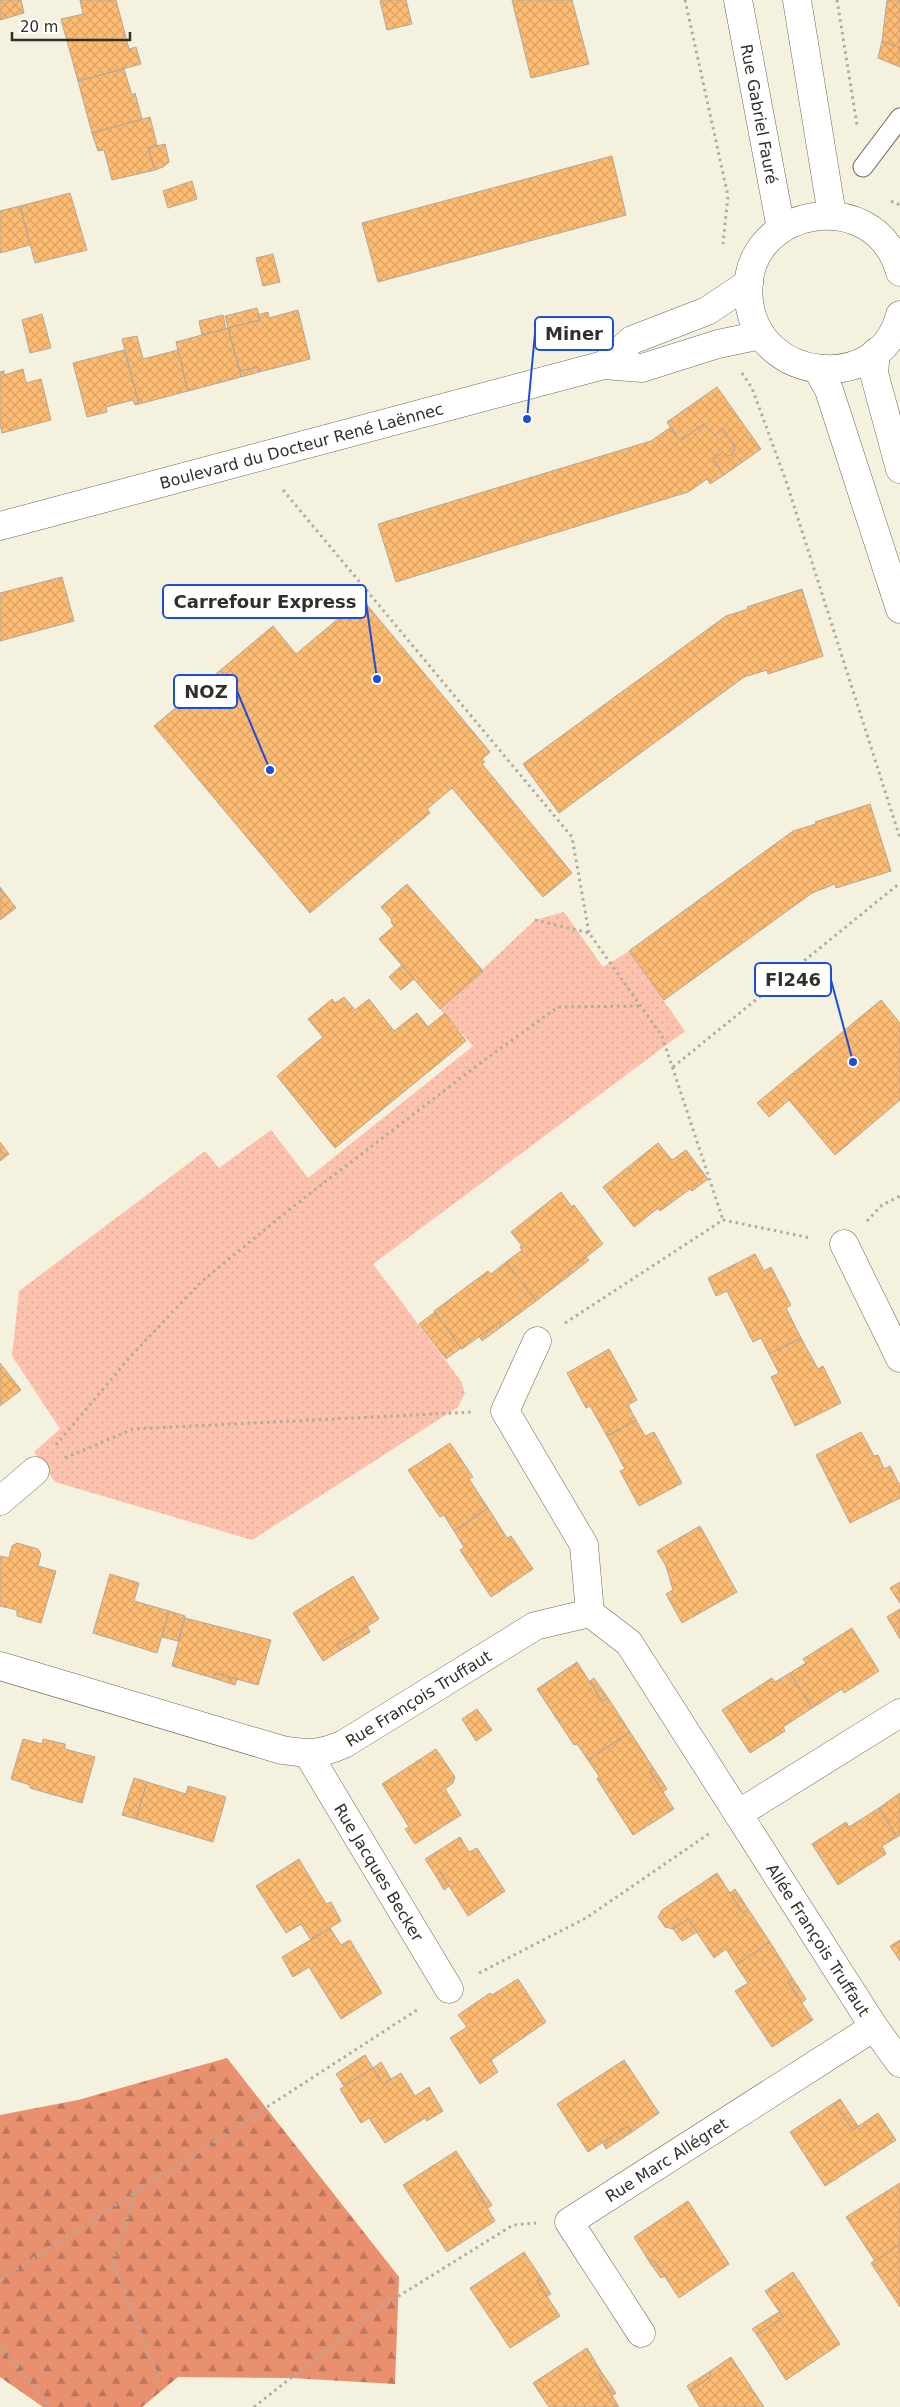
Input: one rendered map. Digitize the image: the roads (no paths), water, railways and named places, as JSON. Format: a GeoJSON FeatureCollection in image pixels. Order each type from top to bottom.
{"type":"FeatureCollection","features":[{"type":"Feature","properties":{"kind":"street","name":"Rue Gabriel Fauré"},"geometry":{"type":"LineString","coordinates":[[738,0],[781,229]]}},
{"type":"Feature","properties":{"kind":"street"},"geometry":{"type":"LineString","coordinates":[[797,0],[832,215]]}},
{"type":"Feature","properties":{"kind":"street"},"geometry":{"type":"LineString","coordinates":[[899,266],[887,245],[872,230],[853,220],[832,215],[814,216],[797,220],[781,229],[765,244],[754,262],[749,283],[749,301],[760,335],[776,352],[795,364],[818,370],[839,369],[859,363],[876,352],[890,338],[900,314]]}},
{"type":"Feature","properties":{"kind":"street","name":"Boulevard du Docteur René Laënnec"},"geometry":{"type":"LineString","coordinates":[[604,365],[632,340],[707,312],[749,283]]}},
{"type":"Feature","properties":{"kind":"street","name":"Boulevard du Docteur René Laënnec"},"geometry":{"type":"LineString","coordinates":[[0,526],[604,365],[642,368],[718,344],[760,335]]}},
{"type":"Feature","properties":{"kind":"street"},"geometry":{"type":"LineString","coordinates":[[876,352],[874,373],[900,469]]}},
{"type":"Feature","properties":{"kind":"street"},"geometry":{"type":"LineString","coordinates":[[818,370],[829,390],[900,609]]}},
{"type":"Feature","properties":{"kind":"street"},"geometry":{"type":"LineString","coordinates":[[844,1244],[900,1358]]}},
{"type":"Feature","properties":{"kind":"street"},"geometry":{"type":"LineString","coordinates":[[537,1341],[504,1410],[584,1545],[590,1613],[629,1643],[738,1814],[900,1713]]}},
{"type":"Feature","properties":{"kind":"street"},"geometry":{"type":"LineString","coordinates":[[0,1501],[35,1471]]}},
{"type":"Feature","properties":{"kind":"street","name":"Rue François Truffaut"},"geometry":{"type":"LineString","coordinates":[[0,1666],[282,1750],[308,1754],[324,1753],[344,1744],[535,1626],[590,1613]]}},
{"type":"Feature","properties":{"kind":"street","name":"Rue Jacques Becker"},"geometry":{"type":"LineString","coordinates":[[308,1754],[449,1989]]}},
{"type":"Feature","properties":{"kind":"street","name":"Allée François Truffaut"},"geometry":{"type":"LineString","coordinates":[[738,1814],[874,2027],[900,2063]]}},
{"type":"Feature","properties":{"kind":"street","name":"Rue Marc Allégret"},"geometry":{"type":"LineString","coordinates":[[641,2333],[569,2222],[874,2027]]}},
{"type":"Feature","properties":{"kind":"lane"},"geometry":{"type":"LineString","coordinates":[[864,167],[900,118]]}},
{"type":"Feature","properties":{"kind":"place","name":"Miner"},"geometry":{"type":"Point","coordinates":[527,419]}},
{"type":"Feature","properties":{"kind":"place","name":"Carrefour Express"},"geometry":{"type":"Point","coordinates":[377,679]}},
{"type":"Feature","properties":{"kind":"place","name":"NOZ"},"geometry":{"type":"Point","coordinates":[270,770]}},
{"type":"Feature","properties":{"kind":"place","name":"Fl246"},"geometry":{"type":"Point","coordinates":[853,1062]}}]}
